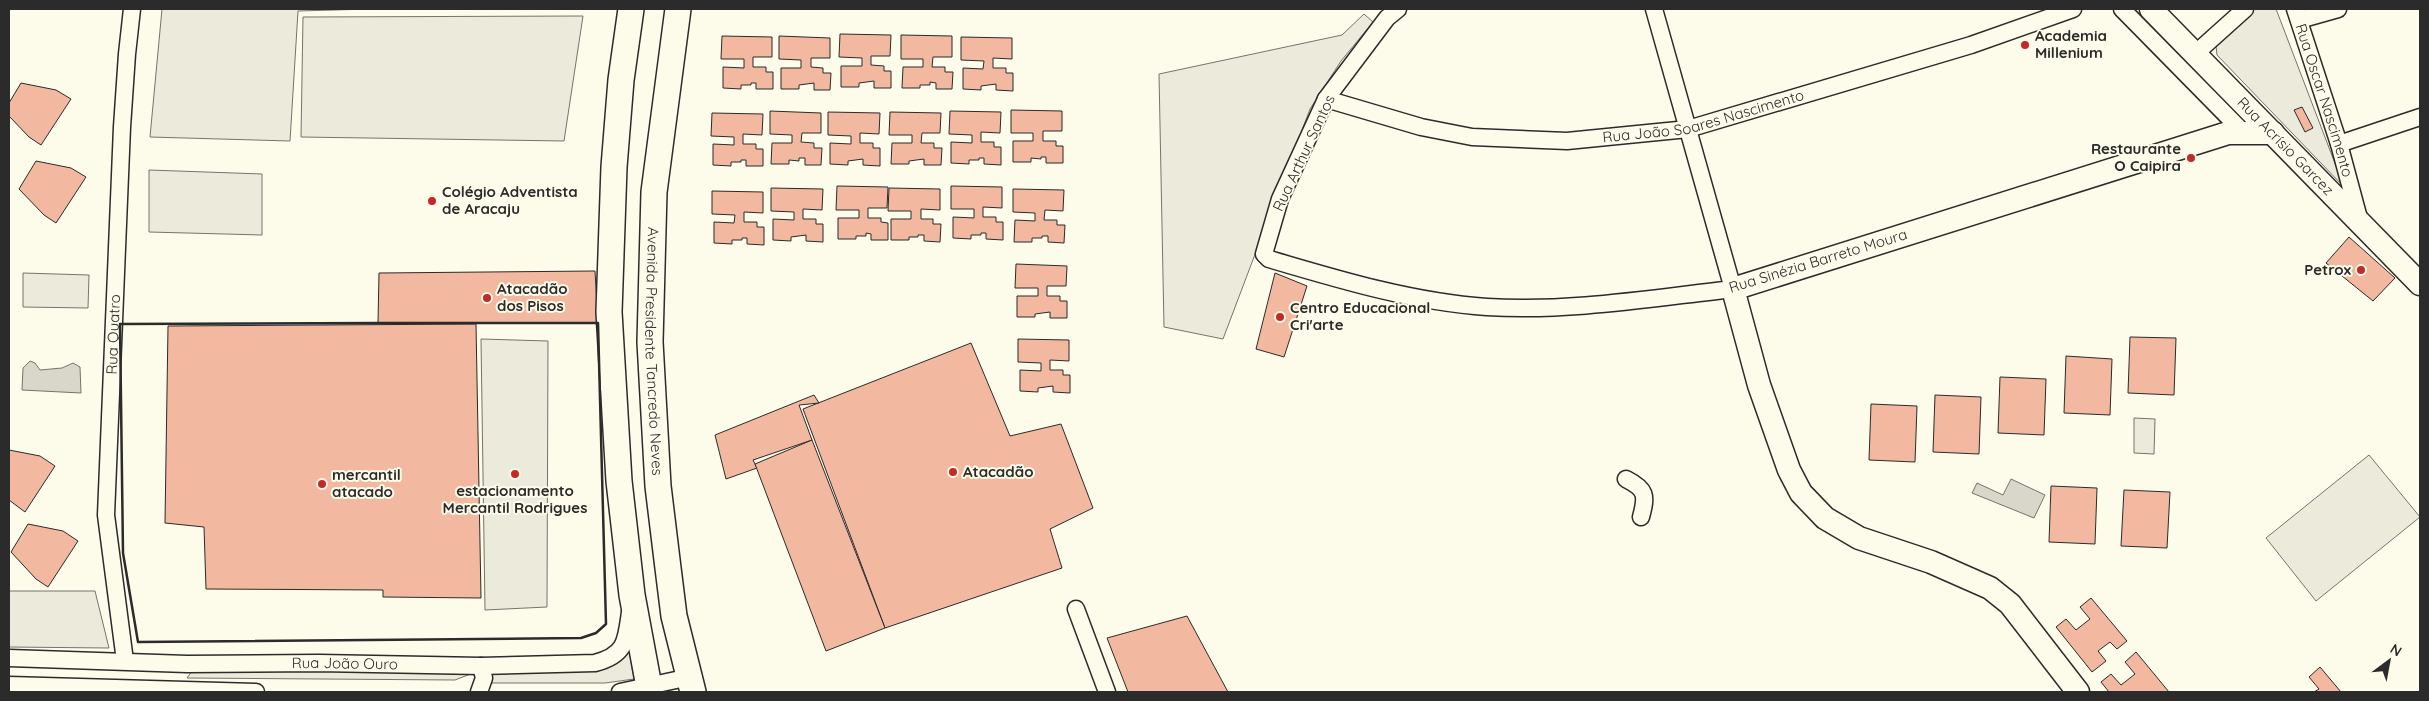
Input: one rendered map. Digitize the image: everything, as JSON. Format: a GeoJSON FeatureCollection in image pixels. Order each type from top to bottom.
{"type":"FeatureCollection","features":[{"type":"Feature","properties":{"kind":"main road"},"geometry":{"type":"LineString","coordinates":[[631,9],[614,167],[609,312],[619,481],[632,595],[649,690]]}},
{"type":"Feature","properties":{"kind":"main road","name":"Avenida Presidente Tancredo Neves"},"geometry":{"type":"LineString","coordinates":[[678,9],[654,192],[650,342],[658,486],[662,522],[674,616],[692,685]]}},
{"type":"Feature","properties":{"kind":"street","name":"Rua Quatro"},"geometry":{"type":"LineString","coordinates":[[125,661],[106,515],[122,127],[132,9]]}},
{"type":"Feature","properties":{"kind":"street","name":"Rua Arthur Santos"},"geometry":{"type":"LineString","coordinates":[[1266,257],[1264,251],[1280,199],[1326,99],[1387,18],[1398,9]]}},
{"type":"Feature","properties":{"kind":"street"},"geometry":{"type":"LineString","coordinates":[[1654,9],[1758,385],[1789,470],[1801,493],[1825,518],[1859,538],[1931,562],[1990,588],[2010,604],[2078,692]]}},
{"type":"Feature","properties":{"kind":"street","name":"Rua João Soares Nascimento"},"geometry":{"type":"LineString","coordinates":[[1326,99],[1421,128],[1472,137],[1567,142],[1688,129],[1971,45],[2073,9]]}},
{"type":"Feature","properties":{"kind":"street"},"geometry":{"type":"LineString","coordinates":[[2122,9],[2234,129]]}},
{"type":"Feature","properties":{"kind":"street","name":"Rua Acrísio Garcez"},"geometry":{"type":"LineString","coordinates":[[2151,9],[2420,284]]}},
{"type":"Feature","properties":{"kind":"street"},"geometry":{"type":"LineString","coordinates":[[2196,53],[2245,9]]}},
{"type":"Feature","properties":{"kind":"street"},"geometry":{"type":"LineString","coordinates":[[2297,14],[2338,9]]}},
{"type":"Feature","properties":{"kind":"street","name":"Rua Oscar Nascimento"},"geometry":{"type":"LineString","coordinates":[[2297,14],[2339,144],[2361,223]]}},
{"type":"Feature","properties":{"kind":"street"},"geometry":{"type":"LineString","coordinates":[[2234,129],[2238,96]]}},
{"type":"Feature","properties":{"kind":"street"},"geometry":{"type":"LineString","coordinates":[[2339,144],[2420,117]]}},
{"type":"Feature","properties":{"kind":"street","name":"Rua Sinézia Barreto Moura"},"geometry":{"type":"LineString","coordinates":[[1266,257],[1378,290],[1486,307],[1575,307],[1733,289],[2234,129],[2273,133]]}},
{"type":"Feature","properties":{"kind":"street"},"geometry":{"type":"LineString","coordinates":[[1626,479],[1640,486],[1645,497],[1641,517]]}},
{"type":"Feature","properties":{"kind":"street","name":"Rua João Ouro"},"geometry":{"type":"LineString","coordinates":[[9,658],[187,664],[319,663],[481,666],[595,664],[608,660],[620,650],[626,638],[632,595]]}},
{"type":"Feature","properties":{"kind":"street"},"geometry":{"type":"LineString","coordinates":[[1076,609],[1103,691]]}},
{"type":"Feature","properties":{"kind":"street"},"geometry":{"type":"LineString","coordinates":[[187,664],[181,678],[189,690]]}},
{"type":"Feature","properties":{"kind":"street"},"geometry":{"type":"LineString","coordinates":[[479,692],[484,678],[481,666]]}},
{"type":"Feature","properties":{"kind":"street"},"geometry":{"type":"LineString","coordinates":[[9,685],[256,692]]}},
{"type":"Feature","properties":{"kind":"street"},"geometry":{"type":"LineString","coordinates":[[620,692],[692,685]]}},
{"type":"Feature","properties":{"kind":"shaded area"},"geometry":{"type":"Polygon","coordinates":[[[162,9],[370,9],[298,11],[290,141],[150,137],[162,9]]]}},
{"type":"Feature","properties":{"kind":"shaded area"},"geometry":{"type":"Polygon","coordinates":[[[2252,9],[2276,9],[2344,187],[2217,55],[2216,46],[2218,40],[2252,9]]]}},
{"type":"Feature","properties":{"kind":"shaded area"},"geometry":{"type":"Polygon","coordinates":[[[1364,14],[1373,22],[1341,61],[1310,109],[1223,339],[1164,327],[1159,74],[1342,35],[1364,14]]]}},
{"type":"Feature","properties":{"kind":"shaded area"},"geometry":{"type":"Polygon","coordinates":[[[583,16],[564,141],[301,137],[303,17],[583,16]]]}},
{"type":"Feature","properties":{"kind":"shaded area"},"geometry":{"type":"Polygon","coordinates":[[[149,170],[262,174],[262,235],[149,232],[149,170]]]}},
{"type":"Feature","properties":{"kind":"shaded area"},"geometry":{"type":"Polygon","coordinates":[[[23,273],[89,275],[88,308],[23,307],[23,273]]]}},
{"type":"Feature","properties":{"kind":"shaded area","name":"estacionamento Mercantil Rodrigues"},"geometry":{"type":"Polygon","coordinates":[[[481,339],[548,341],[547,607],[485,610],[481,339]]]}},
{"type":"Feature","properties":{"kind":"shaded area"},"geometry":{"type":"Polygon","coordinates":[[[30,361],[35,363],[40,370],[62,368],[73,363],[80,367],[81,393],[22,390],[23,368],[30,361]]]}},
{"type":"Feature","properties":{"kind":"shaded area"},"geometry":{"type":"Polygon","coordinates":[[[2134,418],[2155,419],[2154,454],[2134,453],[2134,418]]]}},
{"type":"Feature","properties":{"kind":"shaded area"},"geometry":{"type":"Polygon","coordinates":[[[2369,455],[2420,517],[2316,601],[2266,538],[2369,455]]]}},
{"type":"Feature","properties":{"kind":"shaded area"},"geometry":{"type":"Polygon","coordinates":[[[2011,479],[2045,495],[2034,518],[1972,493],[1977,483],[2003,495],[2011,479]]]}},
{"type":"Feature","properties":{"kind":"shaded area"},"geometry":{"type":"Polygon","coordinates":[[[9,591],[95,591],[109,648],[9,647],[9,591]]]}},
{"type":"Feature","properties":{"kind":"shaded area"},"geometry":{"type":"Polygon","coordinates":[[[629,650],[634,679],[605,683],[487,683],[487,667],[605,669],[629,650]]]}},
{"type":"Feature","properties":{"kind":"shaded area"},"geometry":{"type":"Polygon","coordinates":[[[195,667],[473,673],[455,680],[187,678],[195,667]]]}},
{"type":"Feature","properties":{"kind":"building"},"geometry":{"type":"Polygon","coordinates":[[[840,34],[891,35],[890,56],[871,56],[871,65],[884,66],[884,71],[891,71],[891,88],[874,88],[874,81],[859,83],[859,87],[841,87],[841,66],[862,66],[862,58],[839,57],[840,34]]]}},
{"type":"Feature","properties":{"kind":"building"},"geometry":{"type":"Polygon","coordinates":[[[901,35],[952,36],[952,57],[933,57],[932,67],[945,67],[945,72],[953,72],[952,89],[936,89],[936,83],[930,82],[930,85],[920,85],[920,88],[902,88],[903,67],[923,67],[923,59],[901,59],[901,35]]]}},
{"type":"Feature","properties":{"kind":"building"},"geometry":{"type":"Polygon","coordinates":[[[722,36],[772,37],[772,57],[753,57],[753,67],[766,67],[766,72],[773,72],[773,89],[756,89],[756,83],[741,85],[741,89],[723,88],[723,67],[744,68],[744,59],[721,59],[722,36]]]}},
{"type":"Feature","properties":{"kind":"building"},"geometry":{"type":"Polygon","coordinates":[[[779,36],[830,38],[830,58],[811,58],[811,67],[823,68],[823,73],[831,73],[830,90],[814,90],[814,83],[799,85],[799,89],[781,89],[781,68],[801,68],[801,60],[779,59],[779,36]]]}},
{"type":"Feature","properties":{"kind":"building"},"geometry":{"type":"Polygon","coordinates":[[[961,37],[1012,38],[1012,59],[993,58],[993,68],[1006,68],[1006,73],[1013,73],[1013,91],[996,90],[996,84],[981,86],[981,90],[963,89],[963,68],[983,69],[984,61],[961,60],[961,37]]]}},
{"type":"Feature","properties":{"kind":"building"},"geometry":{"type":"Polygon","coordinates":[[[21,83],[56,90],[71,99],[41,145],[29,137],[9,116],[9,103],[21,83]]]}},
{"type":"Feature","properties":{"kind":"building"},"geometry":{"type":"Polygon","coordinates":[[[2302,107],[2313,128],[2305,132],[2294,110],[2302,107]]]}},
{"type":"Feature","properties":{"kind":"building"},"geometry":{"type":"Polygon","coordinates":[[[1011,110],[1062,111],[1062,131],[1043,131],[1043,141],[1056,141],[1056,146],[1063,146],[1063,163],[1046,163],[1046,157],[1041,157],[1041,159],[1031,158],[1031,162],[1013,162],[1013,141],[1033,141],[1033,133],[1011,133],[1011,110]]]}},
{"type":"Feature","properties":{"kind":"building"},"geometry":{"type":"Polygon","coordinates":[[[770,111],[821,113],[821,133],[802,133],[801,142],[814,143],[814,148],[822,148],[821,165],[805,165],[805,158],[799,158],[799,161],[789,160],[789,164],[771,164],[772,143],[792,143],[792,135],[770,134],[770,111]]]}},
{"type":"Feature","properties":{"kind":"building"},"geometry":{"type":"Polygon","coordinates":[[[950,111],[1001,112],[1000,133],[981,132],[981,142],[994,142],[994,147],[1001,147],[1001,165],[984,164],[984,158],[969,160],[969,164],[951,163],[951,142],[972,143],[972,135],[949,134],[950,111]]]}},
{"type":"Feature","properties":{"kind":"building"},"geometry":{"type":"Polygon","coordinates":[[[828,112],[880,113],[879,134],[860,133],[860,143],[873,143],[873,148],[880,148],[880,166],[863,165],[863,159],[848,161],[848,165],[830,164],[830,143],[851,144],[851,136],[828,135],[828,112]]]}},
{"type":"Feature","properties":{"kind":"building"},"geometry":{"type":"Polygon","coordinates":[[[890,112],[941,113],[940,133],[922,133],[921,143],[934,143],[934,148],[942,148],[941,165],[924,165],[924,159],[909,161],[909,164],[891,164],[892,143],[912,143],[912,135],[889,135],[890,112]]]}},
{"type":"Feature","properties":{"kind":"building"},"geometry":{"type":"Polygon","coordinates":[[[712,113],[763,114],[762,135],[743,134],[743,144],[756,144],[756,149],[763,149],[763,166],[746,166],[746,160],[731,162],[731,166],[713,165],[713,144],[734,145],[734,137],[711,136],[712,113]]]}},
{"type":"Feature","properties":{"kind":"building"},"geometry":{"type":"Polygon","coordinates":[[[36,161],[71,168],[86,177],[56,223],[44,215],[19,189],[36,161]]]}},
{"type":"Feature","properties":{"kind":"building"},"geometry":{"type":"Polygon","coordinates":[[[837,186],[888,187],[887,208],[868,208],[868,218],[881,218],[881,222],[888,223],[888,240],[871,240],[871,234],[866,233],[866,236],[856,236],[856,239],[838,239],[838,218],[859,218],[859,210],[836,210],[837,186]]]}},
{"type":"Feature","properties":{"kind":"building"},"geometry":{"type":"Polygon","coordinates":[[[951,186],[1002,187],[1002,208],[983,207],[983,217],[996,217],[996,222],[1003,222],[1003,240],[986,239],[986,233],[971,235],[971,239],[953,238],[953,217],[974,218],[974,209],[951,209],[951,186]]]}},
{"type":"Feature","properties":{"kind":"building"},"geometry":{"type":"Polygon","coordinates":[[[771,188],[823,189],[822,210],[803,209],[803,219],[816,219],[816,224],[823,224],[823,242],[806,241],[806,235],[791,237],[791,241],[773,240],[773,219],[794,220],[794,212],[771,211],[771,188]]]}},
{"type":"Feature","properties":{"kind":"building"},"geometry":{"type":"Polygon","coordinates":[[[889,188],[940,189],[940,210],[921,209],[921,219],[933,219],[933,224],[941,224],[940,242],[924,241],[924,235],[909,237],[909,240],[891,240],[891,219],[911,219],[911,211],[888,211],[889,188]]]}},
{"type":"Feature","properties":{"kind":"building"},"geometry":{"type":"Polygon","coordinates":[[[1013,189],[1064,190],[1063,211],[1045,210],[1044,220],[1057,220],[1057,225],[1065,225],[1064,243],[1048,242],[1048,236],[1032,238],[1032,242],[1014,242],[1015,220],[1035,221],[1035,213],[1013,212],[1013,189]]]}},
{"type":"Feature","properties":{"kind":"building"},"geometry":{"type":"Polygon","coordinates":[[[712,191],[763,192],[763,213],[744,212],[744,222],[757,222],[757,227],[764,227],[764,245],[747,244],[747,238],[732,240],[732,244],[714,243],[714,222],[734,223],[735,215],[712,214],[712,191]]]}},
{"type":"Feature","properties":{"kind":"building","name":"Petrox"},"geometry":{"type":"Polygon","coordinates":[[[2349,237],[2395,278],[2373,301],[2326,263],[2349,237]]]}},
{"type":"Feature","properties":{"kind":"building"},"geometry":{"type":"Polygon","coordinates":[[[1016,264],[1067,266],[1066,286],[1047,286],[1047,296],[1060,296],[1060,301],[1067,301],[1067,318],[1050,318],[1050,312],[1035,314],[1035,317],[1017,317],[1017,296],[1038,296],[1038,288],[1015,288],[1016,264]]]}},
{"type":"Feature","properties":{"kind":"building","name":"Atacadão dos Pisos"},"geometry":{"type":"Polygon","coordinates":[[[595,271],[598,323],[378,323],[379,273],[595,271]]]}},
{"type":"Feature","properties":{"kind":"building","name":"Centro Educacional Cri'arte"},"geometry":{"type":"Polygon","coordinates":[[[1275,273],[1307,286],[1284,357],[1256,349],[1275,273]]]}},
{"type":"Feature","properties":{"kind":"building","name":"mercantil atacado"},"geometry":{"type":"Polygon","coordinates":[[[476,324],[481,598],[383,597],[383,590],[206,589],[204,527],[165,523],[168,326],[476,324]]]}},
{"type":"Feature","properties":{"kind":"building"},"geometry":{"type":"Polygon","coordinates":[[[2130,337],[2176,338],[2174,395],[2128,393],[2130,337]]]}},
{"type":"Feature","properties":{"kind":"building"},"geometry":{"type":"Polygon","coordinates":[[[1018,339],[1069,340],[1069,361],[1050,360],[1050,370],[1063,370],[1063,375],[1070,375],[1070,393],[1053,392],[1053,386],[1038,388],[1038,392],[1020,391],[1020,370],[1041,371],[1041,363],[1018,362],[1018,339]]]}},
{"type":"Feature","properties":{"kind":"building","name":"Atacadão"},"geometry":{"type":"Polygon","coordinates":[[[971,343],[1010,436],[1061,424],[1093,508],[1050,529],[1062,568],[885,628],[803,409],[971,343]]]}},
{"type":"Feature","properties":{"kind":"building"},"geometry":{"type":"Polygon","coordinates":[[[2066,356],[2112,359],[2110,415],[2064,413],[2066,356]]]}},
{"type":"Feature","properties":{"kind":"building"},"geometry":{"type":"Polygon","coordinates":[[[2000,377],[2046,379],[2044,435],[1998,433],[2000,377]]]}},
{"type":"Feature","properties":{"kind":"building"},"geometry":{"type":"Polygon","coordinates":[[[814,395],[819,403],[799,405],[812,440],[753,460],[757,468],[726,479],[715,435],[814,395]]]}},
{"type":"Feature","properties":{"kind":"building"},"geometry":{"type":"Polygon","coordinates":[[[1935,395],[1981,397],[1979,454],[1933,452],[1935,395]]]}},
{"type":"Feature","properties":{"kind":"building"},"geometry":{"type":"Polygon","coordinates":[[[1871,404],[1917,406],[1915,462],[1869,460],[1871,404]]]}},
{"type":"Feature","properties":{"kind":"building"},"geometry":{"type":"Polygon","coordinates":[[[812,440],[885,628],[826,651],[755,464],[812,440]]]}},
{"type":"Feature","properties":{"kind":"building"},"geometry":{"type":"Polygon","coordinates":[[[9,450],[40,456],[55,466],[25,512],[9,500],[9,450]]]}},
{"type":"Feature","properties":{"kind":"building"},"geometry":{"type":"Polygon","coordinates":[[[2051,486],[2097,488],[2095,544],[2049,542],[2051,486]]]}},
{"type":"Feature","properties":{"kind":"building"},"geometry":{"type":"Polygon","coordinates":[[[2124,490],[2170,492],[2167,548],[2121,546],[2124,490]]]}},
{"type":"Feature","properties":{"kind":"building"},"geometry":{"type":"Polygon","coordinates":[[[28,524],[63,531],[78,541],[48,587],[36,579],[11,552],[28,524]]]}},
{"type":"Feature","properties":{"kind":"building"},"geometry":{"type":"Polygon","coordinates":[[[2091,598],[2127,641],[2117,649],[2110,642],[2098,651],[2106,661],[2092,672],[2056,627],[2066,619],[2076,630],[2090,619],[2080,607],[2091,598]]]}},
{"type":"Feature","properties":{"kind":"building"},"geometry":{"type":"Polygon","coordinates":[[[1187,616],[1228,692],[1128,692],[1107,638],[1187,616]]]}},
{"type":"Feature","properties":{"kind":"building"},"geometry":{"type":"Polygon","coordinates":[[[2136,652],[2169,692],[2109,692],[2101,682],[2111,674],[2121,685],[2135,674],[2125,662],[2136,652]]]}},
{"type":"Feature","properties":{"kind":"building"},"geometry":{"type":"Polygon","coordinates":[[[2320,667],[2341,692],[2314,692],[2319,689],[2309,677],[2320,667]]]}},
{"type":"Feature","properties":{"kind":"wall"},"geometry":{"type":"LineString","coordinates":[[378,323],[598,323],[606,624],[596,633],[581,638],[138,642],[123,553],[120,324],[378,323]]}},
{"type":"Feature","properties":{"kind":"place","name":"Academia Millenium"},"geometry":{"type":"Point","coordinates":[2025,45]}},
{"type":"Feature","properties":{"kind":"place","name":"Restaurante O Caipira"},"geometry":{"type":"Point","coordinates":[2191,158]}},
{"type":"Feature","properties":{"kind":"place","name":"Colégio Adventista de Aracaju"},"geometry":{"type":"Point","coordinates":[432,201]}},
{"type":"Feature","properties":{"kind":"place","name":"Petrox"},"geometry":{"type":"Point","coordinates":[2361,270]}},
{"type":"Feature","properties":{"kind":"place","name":"Atacadão dos Pisos"},"geometry":{"type":"Point","coordinates":[487,298]}},
{"type":"Feature","properties":{"kind":"place","name":"Centro Educacional Cri'arte"},"geometry":{"type":"Point","coordinates":[1280,317]}},
{"type":"Feature","properties":{"kind":"place","name":"Atacadão"},"geometry":{"type":"Point","coordinates":[953,472]}},
{"type":"Feature","properties":{"kind":"place","name":"estacionamento Mercantil Rodrigues"},"geometry":{"type":"Point","coordinates":[515,474]}},
{"type":"Feature","properties":{"kind":"place","name":"mercantil atacado"},"geometry":{"type":"Point","coordinates":[322,484]}}]}
